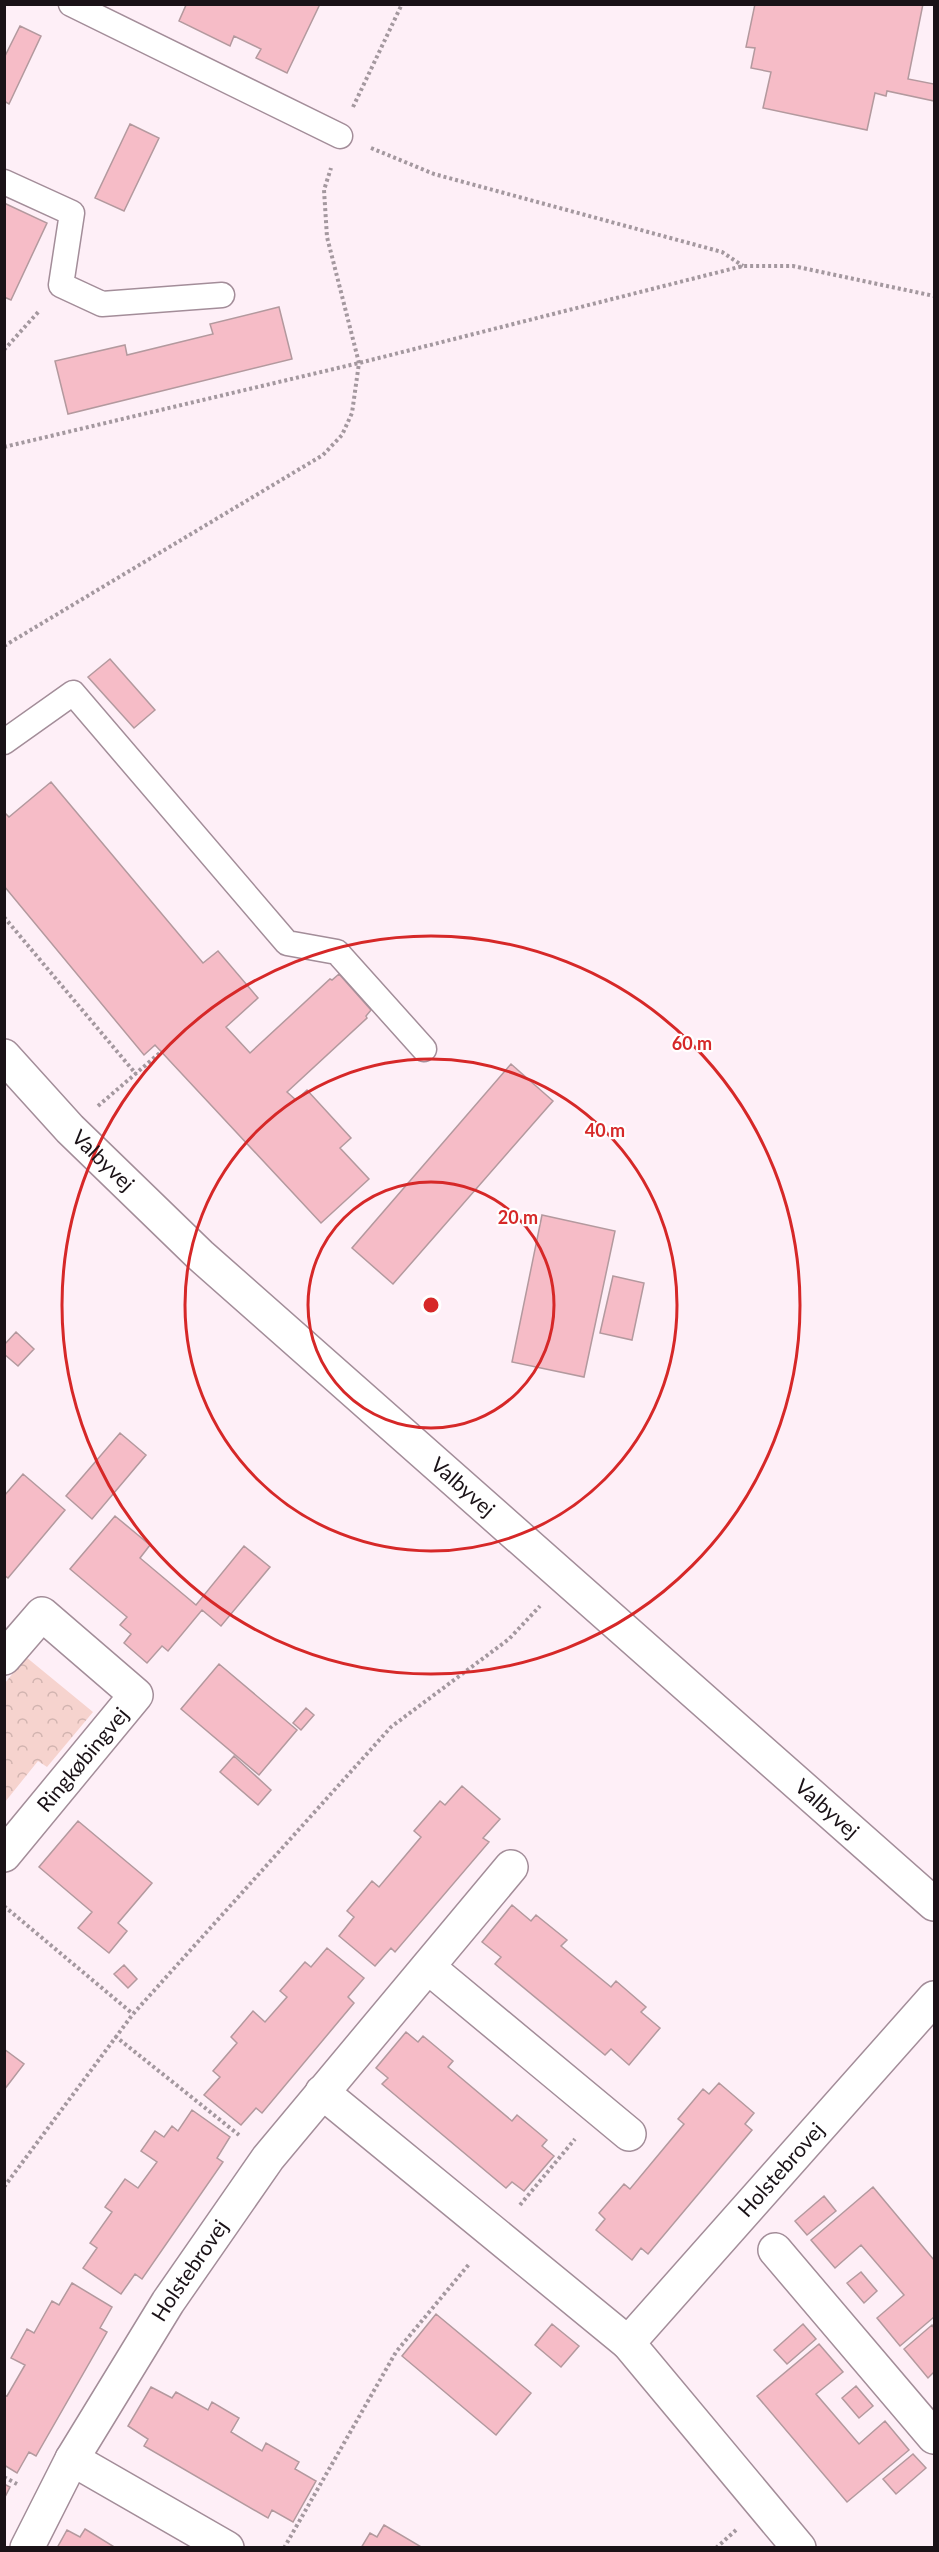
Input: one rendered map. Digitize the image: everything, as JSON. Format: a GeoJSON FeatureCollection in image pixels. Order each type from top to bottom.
{"type":"FeatureCollection","features":[{"type":"Feature","properties":{"kind":"street","name":"Valbyvej"},"geometry":{"type":"LineString","coordinates":[[4,1056],[70,1129],[200,1255],[934,1904]]}},
{"type":"Feature","properties":{"kind":"street","name":"Ringkøbingvej"},"geometry":{"type":"LineString","coordinates":[[4,1658],[42,1614],[136,1695],[4,1855]]}},
{"type":"Feature","properties":{"kind":"street","name":"Holstebrovej"},"geometry":{"type":"LineString","coordinates":[[27,2547],[72,2459],[168,2302],[268,2158],[511,1867]]}},
{"type":"Feature","properties":{"kind":"street"},"geometry":{"type":"LineString","coordinates":[[428,1966],[629,2134]]}},
{"type":"Feature","properties":{"kind":"street","name":"Holstebrovej"},"geometry":{"type":"LineString","coordinates":[[628,2343],[934,1998]]}},
{"type":"Feature","properties":{"kind":"street"},"geometry":{"type":"LineString","coordinates":[[322,2092],[628,2343],[799,2547]]}},
{"type":"Feature","properties":{"kind":"street"},"geometry":{"type":"LineString","coordinates":[[775,2250],[934,2437]]}},
{"type":"Feature","properties":{"kind":"street"},"geometry":{"type":"LineString","coordinates":[[72,2459],[226,2547]]}},
{"type":"Feature","properties":{"kind":"lane"},"geometry":{"type":"LineString","coordinates":[[71,4],[340,136]]}},
{"type":"Feature","properties":{"kind":"lane"},"geometry":{"type":"LineString","coordinates":[[4,182],[72,213],[61,285],[102,304],[222,295]]}},
{"type":"Feature","properties":{"kind":"lane"},"geometry":{"type":"LineString","coordinates":[[4,742],[73,693],[287,943],[337,952],[424,1049]]}},
{"type":"Feature","properties":{"kind":"path"},"geometry":{"type":"LineString","coordinates":[[4,646],[323,455],[342,435],[352,413],[359,363],[327,237],[324,190],[340,136],[402,4]]}},
{"type":"Feature","properties":{"kind":"path"},"geometry":{"type":"LineString","coordinates":[[340,136],[434,174],[722,252],[743,266]]}},
{"type":"Feature","properties":{"kind":"path"},"geometry":{"type":"LineString","coordinates":[[4,447],[359,363],[743,266],[793,266],[934,296]]}},
{"type":"Feature","properties":{"kind":"path"},"geometry":{"type":"LineString","coordinates":[[4,350],[61,285]]}},
{"type":"Feature","properties":{"kind":"path"},"geometry":{"type":"LineString","coordinates":[[4,917],[136,1074]]}},
{"type":"Feature","properties":{"kind":"path"},"geometry":{"type":"LineString","coordinates":[[103,1101],[162,1051]]}},
{"type":"Feature","properties":{"kind":"path"},"geometry":{"type":"LineString","coordinates":[[4,2187],[133,2014],[391,1727],[509,1639],[566,1580]]}},
{"type":"Feature","properties":{"kind":"path"},"geometry":{"type":"LineString","coordinates":[[4,1906],[133,2014]]}},
{"type":"Feature","properties":{"kind":"path"},"geometry":{"type":"LineString","coordinates":[[115,2036],[268,2158]]}},
{"type":"Feature","properties":{"kind":"path"},"geometry":{"type":"LineString","coordinates":[[284,2547],[396,2352],[600,2110]]}},
{"type":"Feature","properties":{"kind":"green space"},"geometry":{"type":"Polygon","coordinates":[[[26,1657],[93,1712],[47,1767],[38,1761],[5,1802],[5,1683],[26,1657]]]}},
{"type":"Feature","properties":{"kind":"building"},"geometry":{"type":"Polygon","coordinates":[[[184,4],[320,4],[287,73],[256,58],[261,49],[234,36],[230,46],[179,21],[186,5],[184,4]]]}},
{"type":"Feature","properties":{"kind":"building"},"geometry":{"type":"Polygon","coordinates":[[[755,4],[923,4],[908,79],[934,84],[934,101],[887,91],[886,96],[875,93],[867,130],[763,108],[771,72],[751,68],[755,48],[746,47],[755,4]]]}},
{"type":"Feature","properties":{"kind":"building"},"geometry":{"type":"Polygon","coordinates":[[[20,26],[41,36],[9,104],[4,101],[4,58],[20,26]]]}},
{"type":"Feature","properties":{"kind":"building"},"geometry":{"type":"Polygon","coordinates":[[[130,124],[159,138],[124,211],[95,198],[130,124]]]}},
{"type":"Feature","properties":{"kind":"building"},"geometry":{"type":"Polygon","coordinates":[[[4,203],[47,223],[11,300],[4,297],[4,203]]]}},
{"type":"Feature","properties":{"kind":"building"},"geometry":{"type":"Polygon","coordinates":[[[279,307],[292,359],[68,414],[55,361],[125,345],[127,355],[213,334],[210,324],[279,307]]]}},
{"type":"Feature","properties":{"kind":"building"},"geometry":{"type":"Polygon","coordinates":[[[110,659],[155,710],[134,728],[88,677],[110,659]]]}},
{"type":"Feature","properties":{"kind":"building"},"geometry":{"type":"Polygon","coordinates":[[[51,782],[203,963],[218,951],[258,998],[226,1027],[250,1053],[330,979],[332,980],[339,974],[371,1010],[367,1018],[287,1092],[296,1100],[307,1090],[351,1138],[340,1148],[369,1179],[321,1223],[155,1045],[144,1055],[4,886],[4,812],[9,817],[51,782]]]}},
{"type":"Feature","properties":{"kind":"building"},"geometry":{"type":"Polygon","coordinates":[[[511,1064],[553,1101],[393,1284],[352,1248],[511,1064]]]}},
{"type":"Feature","properties":{"kind":"building"},"geometry":{"type":"Polygon","coordinates":[[[542,1215],[615,1231],[584,1377],[512,1362],[542,1215]]]}},
{"type":"Feature","properties":{"kind":"building"},"geometry":{"type":"Polygon","coordinates":[[[613,1276],[644,1283],[632,1340],[600,1333],[613,1276]]]}},
{"type":"Feature","properties":{"kind":"building"},"geometry":{"type":"Polygon","coordinates":[[[16,1332],[34,1349],[18,1366],[4,1354],[4,1345],[16,1332]]]}},
{"type":"Feature","properties":{"kind":"building"},"geometry":{"type":"Polygon","coordinates":[[[120,1433],[146,1455],[92,1519],[66,1496],[120,1433]]]}},
{"type":"Feature","properties":{"kind":"building"},"geometry":{"type":"Polygon","coordinates":[[[23,1474],[65,1510],[8,1578],[4,1575],[4,1496],[23,1474]]]}},
{"type":"Feature","properties":{"kind":"building"},"geometry":{"type":"Polygon","coordinates":[[[115,1516],[150,1545],[140,1558],[196,1605],[244,1546],[270,1567],[221,1626],[202,1610],[168,1651],[162,1646],[147,1663],[124,1643],[131,1634],[120,1625],[127,1617],[70,1569],[115,1516]]]}},
{"type":"Feature","properties":{"kind":"building"},"geometry":{"type":"Polygon","coordinates":[[[219,1664],[297,1730],[259,1775],[181,1709],[219,1664]]]}},
{"type":"Feature","properties":{"kind":"building"},"geometry":{"type":"Polygon","coordinates":[[[306,1708],[314,1715],[301,1730],[293,1723],[306,1708]]]}},
{"type":"Feature","properties":{"kind":"building"},"geometry":{"type":"Polygon","coordinates":[[[234,1756],[271,1790],[258,1805],[220,1772],[234,1756]]]}},
{"type":"Feature","properties":{"kind":"building"},"geometry":{"type":"Polygon","coordinates":[[[462,1786],[500,1819],[483,1838],[489,1842],[395,1952],[391,1948],[375,1966],[339,1936],[354,1917],[347,1911],[372,1881],[379,1887],[421,1837],[414,1831],[440,1801],[445,1805],[462,1786]]]}},
{"type":"Feature","properties":{"kind":"building"},"geometry":{"type":"Polygon","coordinates":[[[78,1821],[152,1883],[118,1923],[127,1931],[109,1953],[78,1928],[92,1912],[39,1867],[78,1821]]]}},
{"type":"Feature","properties":{"kind":"building"},"geometry":{"type":"Polygon","coordinates":[[[512,1905],[531,1921],[536,1915],[567,1940],[561,1946],[611,1987],[616,1981],[646,2007],[641,2012],[660,2028],[629,2065],[611,2049],[605,2055],[495,1964],[501,1957],[482,1942],[512,1905]]]}},
{"type":"Feature","properties":{"kind":"building"},"geometry":{"type":"Polygon","coordinates":[[[327,1948],[364,1978],[348,1997],[354,2003],[262,2113],[256,2108],[241,2125],[204,2095],[220,2077],[213,2071],[237,2043],[231,2037],[253,2011],[265,2022],[287,1997],[280,1991],[305,1962],[311,1967],[327,1948]]]}},
{"type":"Feature","properties":{"kind":"building"},"geometry":{"type":"Polygon","coordinates":[[[124,1965],[137,1979],[128,1988],[114,1974],[124,1965]]]}},
{"type":"Feature","properties":{"kind":"building"},"geometry":{"type":"Polygon","coordinates":[[[406,2032],[418,2042],[423,2036],[453,2061],[448,2067],[512,2121],[517,2115],[547,2140],[542,2146],[554,2156],[524,2191],[512,2182],[506,2188],[382,2084],[388,2078],[376,2068],[406,2032]]]}},
{"type":"Feature","properties":{"kind":"building"},"geometry":{"type":"Polygon","coordinates":[[[4,2049],[24,2064],[4,2090],[4,2049]]]}},
{"type":"Feature","properties":{"kind":"building"},"geometry":{"type":"Polygon","coordinates":[[[719,2083],[754,2113],[745,2124],[752,2130],[648,2254],[641,2248],[632,2260],[596,2230],[605,2219],[599,2213],[624,2184],[630,2189],[684,2124],[678,2119],[703,2089],[709,2094],[719,2083]]]}},
{"type":"Feature","properties":{"kind":"building"},"geometry":{"type":"Polygon","coordinates":[[[192,2110],[230,2137],[217,2158],[223,2162],[142,2279],[135,2274],[121,2294],[83,2268],[97,2248],[90,2243],[112,2212],[105,2207],[125,2179],[138,2188],[157,2162],[141,2151],[155,2131],[164,2137],[172,2126],[178,2131],[192,2110]]]}},
{"type":"Feature","properties":{"kind":"building"},"geometry":{"type":"Polygon","coordinates":[[[873,2187],[934,2260],[934,2317],[900,2346],[877,2318],[904,2295],[861,2245],[835,2268],[811,2240],[873,2187]]]}},
{"type":"Feature","properties":{"kind":"building"},"geometry":{"type":"Polygon","coordinates":[[[824,2196],[836,2211],[807,2235],[795,2221],[824,2196]]]}},
{"type":"Feature","properties":{"kind":"building"},"geometry":{"type":"Polygon","coordinates":[[[861,2272],[877,2291],[864,2303],[847,2283],[861,2272]]]}},
{"type":"Feature","properties":{"kind":"building"},"geometry":{"type":"Polygon","coordinates":[[[72,2283],[112,2307],[100,2328],[107,2332],[36,2456],[29,2452],[17,2473],[4,2465],[4,2395],[7,2396],[25,2365],[11,2358],[27,2329],[34,2333],[52,2301],[59,2305],[72,2283]]]}},
{"type":"Feature","properties":{"kind":"building"},"geometry":{"type":"Polygon","coordinates":[[[436,2314],[531,2393],[496,2435],[402,2356],[436,2314]]]}},
{"type":"Feature","properties":{"kind":"building"},"geometry":{"type":"Polygon","coordinates":[[[552,2324],[579,2346],[561,2367],[535,2345],[552,2324]]]}},
{"type":"Feature","properties":{"kind":"building"},"geometry":{"type":"Polygon","coordinates":[[[803,2324],[816,2339],[787,2364],[774,2350],[803,2324]]]}},
{"type":"Feature","properties":{"kind":"building"},"geometry":{"type":"Polygon","coordinates":[[[932,2325],[934,2328],[934,2372],[928,2378],[904,2349],[932,2325]]]}},
{"type":"Feature","properties":{"kind":"building"},"geometry":{"type":"Polygon","coordinates":[[[819,2344],[843,2372],[816,2394],[859,2444],[885,2421],[909,2450],[847,2502],[757,2396],[819,2344]]]}},
{"type":"Feature","properties":{"kind":"building"},"geometry":{"type":"Polygon","coordinates":[[[856,2386],[873,2406],[859,2418],[842,2398],[856,2386]]]}},
{"type":"Feature","properties":{"kind":"building"},"geometry":{"type":"Polygon","coordinates":[[[151,2387],[172,2398],[176,2392],[208,2410],[212,2402],[239,2418],[231,2432],[262,2451],[266,2443],[299,2462],[295,2469],[316,2481],[293,2522],[272,2510],[268,2518],[144,2446],[148,2439],[128,2426],[151,2387]]]}},
{"type":"Feature","properties":{"kind":"building"},"geometry":{"type":"Polygon","coordinates":[[[913,2454],[926,2468],[896,2494],[883,2479],[913,2454]]]}},
{"type":"Feature","properties":{"kind":"building"},"geometry":{"type":"Polygon","coordinates":[[[4,2484],[10,2487],[4,2499],[4,2484]]]}},
{"type":"Feature","properties":{"kind":"building"},"geometry":{"type":"Polygon","coordinates":[[[384,2525],[423,2548],[361,2548],[370,2533],[377,2537],[384,2525]]]}},
{"type":"Feature","properties":{"kind":"building"},"geometry":{"type":"Polygon","coordinates":[[[85,2529],[116,2548],[57,2548],[67,2530],[80,2537],[85,2529]]]}}]}
